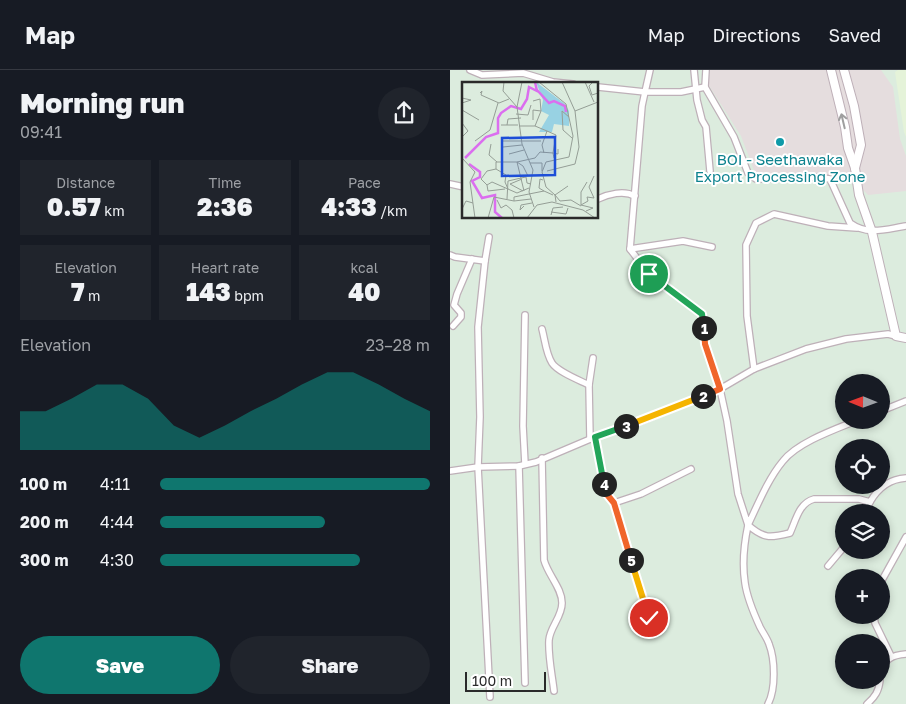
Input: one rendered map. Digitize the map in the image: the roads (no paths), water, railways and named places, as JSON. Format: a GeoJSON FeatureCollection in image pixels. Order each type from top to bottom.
{"type":"FeatureCollection","features":[{"type":"Feature","properties":{"kind":"street"},"geometry":{"type":"LineString","coordinates":[[470,70],[482,75],[524,72],[553,82]]}},
{"type":"Feature","properties":{"kind":"street"},"geometry":{"type":"LineString","coordinates":[[650,70],[642,106],[630,248],[649,274],[702,314],[705,344],[720,389],[738,494],[748,525],[763,536],[771,537],[790,533],[802,506],[807,501],[814,499],[859,499],[870,502],[877,491],[892,480],[906,478]]}},
{"type":"Feature","properties":{"kind":"street"},"geometry":{"type":"LineString","coordinates":[[694,70],[695,88],[700,112],[706,127],[710,171]]}},
{"type":"Feature","properties":{"kind":"street"},"geometry":{"type":"LineString","coordinates":[[706,70],[705,87],[734,137],[748,174],[756,179],[817,177],[830,179],[850,223],[857,228]]}},
{"type":"Feature","properties":{"kind":"street"},"geometry":{"type":"LineString","coordinates":[[831,70],[848,148],[855,168],[859,195],[872,232],[896,336]]}},
{"type":"Feature","properties":{"kind":"street"},"geometry":{"type":"LineString","coordinates":[[844,70],[854,106],[861,145],[855,168]]}},
{"type":"Feature","properties":{"kind":"street"},"geometry":{"type":"LineString","coordinates":[[599,86],[645,92],[681,92],[705,87]]}},
{"type":"Feature","properties":{"kind":"street"},"geometry":{"type":"LineString","coordinates":[[599,199],[629,193],[635,196]]}},
{"type":"Feature","properties":{"kind":"street"},"geometry":{"type":"LineString","coordinates":[[754,369],[747,316],[746,245],[756,223],[774,214],[828,226],[857,228],[872,232],[906,226]]}},
{"type":"Feature","properties":{"kind":"street"},"geometry":{"type":"LineString","coordinates":[[489,237],[484,261],[478,327],[480,417],[478,468],[490,696]]}},
{"type":"Feature","properties":{"kind":"street"},"geometry":{"type":"LineString","coordinates":[[630,248],[683,241],[712,247]]}},
{"type":"Feature","properties":{"kind":"street"},"geometry":{"type":"LineString","coordinates":[[450,255],[484,261]]}},
{"type":"Feature","properties":{"kind":"street"},"geometry":{"type":"LineString","coordinates":[[453,326],[461,317],[461,313],[454,306],[472,259]]}},
{"type":"Feature","properties":{"kind":"street"},"geometry":{"type":"LineString","coordinates":[[525,315],[522,465],[525,683]]}},
{"type":"Feature","properties":{"kind":"street"},"geometry":{"type":"LineString","coordinates":[[542,329],[546,349],[553,364],[567,374],[589,385]]}},
{"type":"Feature","properties":{"kind":"street"},"geometry":{"type":"LineString","coordinates":[[450,471],[522,465],[641,421],[720,389],[754,369],[806,349],[846,339],[888,334],[906,338]]}},
{"type":"Feature","properties":{"kind":"street"},"geometry":{"type":"LineString","coordinates":[[593,358],[589,385],[593,438],[605,492],[614,503],[649,618]]}},
{"type":"Feature","properties":{"kind":"street"},"geometry":{"type":"LineString","coordinates":[[890,407],[906,401]]}},
{"type":"Feature","properties":{"kind":"street"},"geometry":{"type":"LineString","coordinates":[[768,704],[772,698],[775,679],[770,645],[760,626],[745,585],[745,538],[748,525],[764,491],[783,460],[794,451],[836,429]]}},
{"type":"Feature","properties":{"kind":"street"},"geometry":{"type":"LineString","coordinates":[[542,458],[544,560],[547,571],[559,591],[562,602],[561,611],[549,638],[554,691]]}},
{"type":"Feature","properties":{"kind":"street"},"geometry":{"type":"LineString","coordinates":[[614,503],[641,494],[691,469]]}},
{"type":"Feature","properties":{"kind":"street"},"geometry":{"type":"LineString","coordinates":[[888,569],[906,538]]}},
{"type":"Feature","properties":{"kind":"street"},"geometry":{"type":"LineString","coordinates":[[828,566],[835,558]]}},
{"type":"Feature","properties":{"kind":"street"},"geometry":{"type":"LineString","coordinates":[[875,624],[891,656],[906,654]]}},
{"type":"Feature","properties":{"kind":"street"},"geometry":{"type":"LineString","coordinates":[[866,704],[874,698],[878,689]]}},
{"type":"Feature","properties":{"kind":"place","name":"BOI - Seethawaka Export Processing Zone"},"geometry":{"type":"Point","coordinates":[780,142]}}]}
